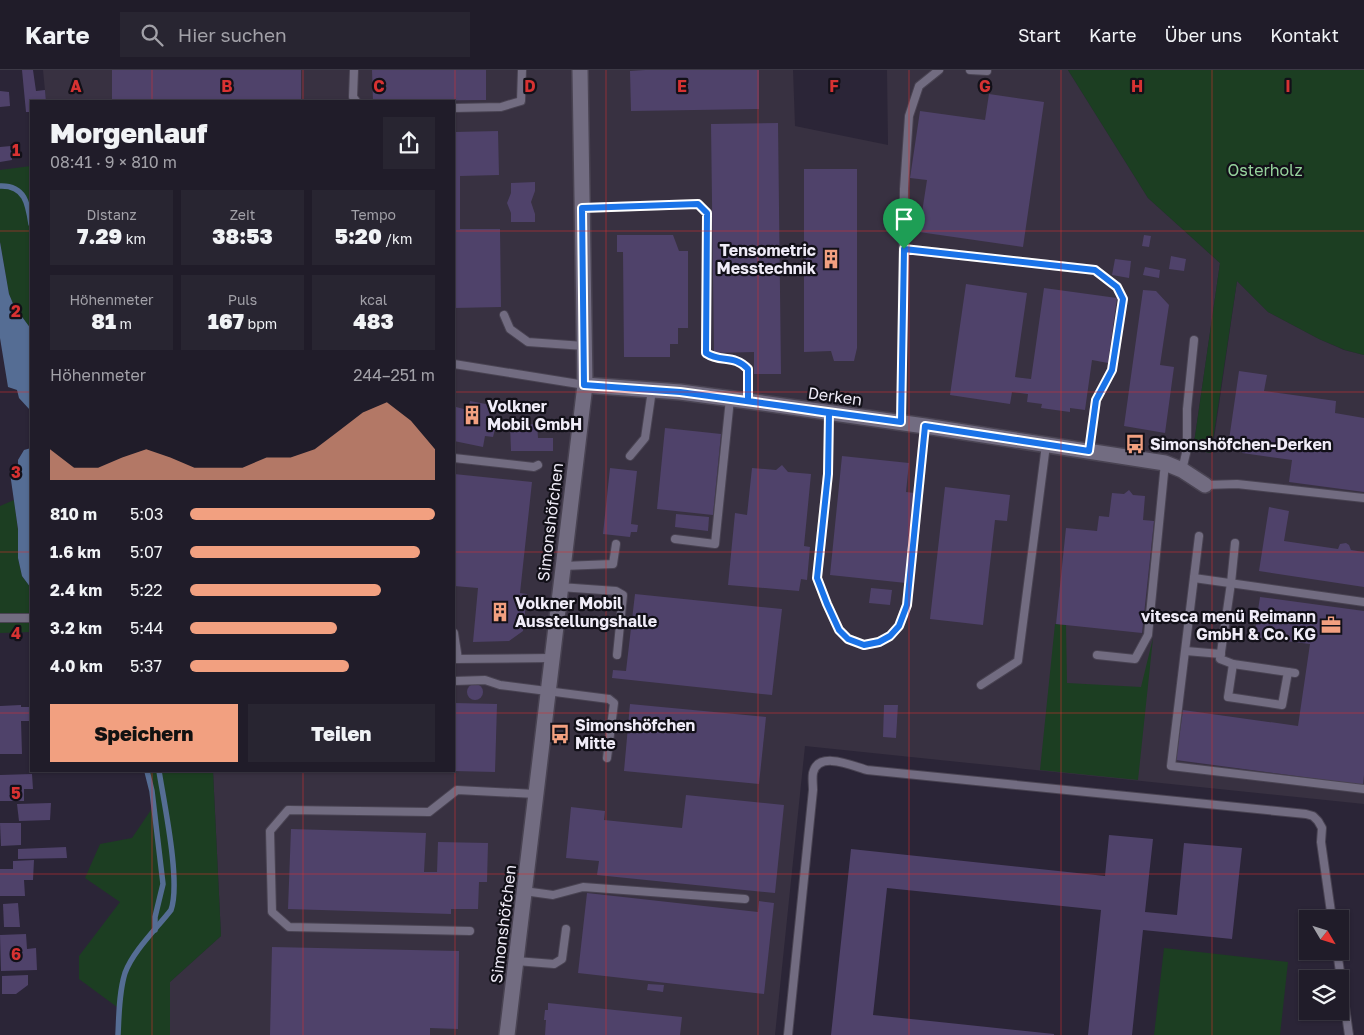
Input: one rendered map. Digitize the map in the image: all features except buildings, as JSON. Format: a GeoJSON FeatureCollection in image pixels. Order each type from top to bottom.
{"type":"FeatureCollection","features":[{"type":"Feature","properties":{"kind":"street","name":"Simonshöfchen"},"geometry":{"type":"LineString","coordinates":[[507,1035],[584,385],[580,70]]}},
{"type":"Feature","properties":{"kind":"street","name":"Derken"},"geometry":{"type":"LineString","coordinates":[[584,385],[652,390],[748,401],[901,422],[1165,463],[1182,470],[1205,485]]}},
{"type":"Feature","properties":{"kind":"lane"},"geometry":{"type":"LineString","coordinates":[[354,70],[353,97],[355,100]]}},
{"type":"Feature","properties":{"kind":"lane"},"geometry":{"type":"LineString","coordinates":[[455,108],[501,107],[521,101],[522,70]]}},
{"type":"Feature","properties":{"kind":"lane"},"geometry":{"type":"LineString","coordinates":[[901,422],[904,189],[909,116],[919,86],[939,70]]}},
{"type":"Feature","properties":{"kind":"lane"},"geometry":{"type":"LineString","coordinates":[[970,70],[987,71]]}},
{"type":"Feature","properties":{"kind":"lane"},"geometry":{"type":"LineString","coordinates":[[582,208],[698,204],[703,208],[707,213],[706,353],[712,357],[742,362],[748,369],[748,401]]}},
{"type":"Feature","properties":{"kind":"lane"},"geometry":{"type":"LineString","coordinates":[[904,249],[1095,270],[1117,287],[1123,299],[1112,370],[1096,400],[1089,451]]}},
{"type":"Feature","properties":{"kind":"lane"},"geometry":{"type":"LineString","coordinates":[[504,314],[510,329],[528,342],[584,346]]}},
{"type":"Feature","properties":{"kind":"lane"},"geometry":{"type":"LineString","coordinates":[[1182,470],[1187,449],[1187,409],[1194,340]]}},
{"type":"Feature","properties":{"kind":"lane","name":"Derken"},"geometry":{"type":"LineString","coordinates":[[455,364],[584,385]]}},
{"type":"Feature","properties":{"kind":"lane"},"geometry":{"type":"LineString","coordinates":[[630,456],[645,438],[652,390]]}},
{"type":"Feature","properties":{"kind":"lane"},"geometry":{"type":"LineString","coordinates":[[675,539],[715,544],[730,399]]}},
{"type":"Feature","properties":{"kind":"lane"},"geometry":{"type":"LineString","coordinates":[[829,413],[828,474],[817,578],[839,630],[848,639],[864,645],[879,642],[890,636],[899,626],[907,605],[925,426]]}},
{"type":"Feature","properties":{"kind":"lane"},"geometry":{"type":"LineString","coordinates":[[981,685],[1018,661],[1046,445]]}},
{"type":"Feature","properties":{"kind":"lane"},"geometry":{"type":"LineString","coordinates":[[455,458],[534,467],[538,465]]}},
{"type":"Feature","properties":{"kind":"lane"},"geometry":{"type":"LineString","coordinates":[[1097,654],[1135,659],[1148,636],[1165,463]]}},
{"type":"Feature","properties":{"kind":"lane"},"geometry":{"type":"LineString","coordinates":[[1205,485],[1237,484],[1364,498]]}},
{"type":"Feature","properties":{"kind":"lane"},"geometry":{"type":"LineString","coordinates":[[1199,536],[1171,766],[1364,789]]}},
{"type":"Feature","properties":{"kind":"lane"},"geometry":{"type":"LineString","coordinates":[[1233,664],[1228,697],[1282,705],[1291,673],[1233,664],[1220,659],[1232,583],[1235,543]]}},
{"type":"Feature","properties":{"kind":"lane"},"geometry":{"type":"LineString","coordinates":[[563,566],[613,564],[616,544]]}},
{"type":"Feature","properties":{"kind":"lane"},"geometry":{"type":"LineString","coordinates":[[1194,578],[1364,602]]}},
{"type":"Feature","properties":{"kind":"lane"},"geometry":{"type":"LineString","coordinates":[[560,587],[616,591],[623,595],[617,655]]}},
{"type":"Feature","properties":{"kind":"lane"},"geometry":{"type":"LineString","coordinates":[[0,618],[30,618]]}},
{"type":"Feature","properties":{"kind":"lane"},"geometry":{"type":"LineString","coordinates":[[455,646],[456,659],[552,658]]}},
{"type":"Feature","properties":{"kind":"lane"},"geometry":{"type":"LineString","coordinates":[[1186,651],[1221,654]]}},
{"type":"Feature","properties":{"kind":"lane"},"geometry":{"type":"LineString","coordinates":[[455,682],[485,680],[500,685],[548,692],[609,698],[614,703],[607,758]]}},
{"type":"Feature","properties":{"kind":"lane"},"geometry":{"type":"LineString","coordinates":[[788,1035],[813,790],[813,773],[816,766],[823,762],[833,761],[867,770],[1313,816],[1322,828],[1321,842],[1331,910]]}},
{"type":"Feature","properties":{"kind":"lane"},"geometry":{"type":"LineString","coordinates":[[470,932],[289,927],[272,912],[270,831],[288,810],[429,812],[457,790],[535,794]]}},
{"type":"Feature","properties":{"kind":"lane"},"geometry":{"type":"LineString","coordinates":[[524,891],[553,895],[583,887],[745,899]]}},
{"type":"Feature","properties":{"kind":"lane"},"geometry":{"type":"LineString","coordinates":[[516,961],[554,964],[562,959],[566,929]]}},
{"type":"Feature","properties":{"kind":"lane"},"geometry":{"type":"LineString","coordinates":[[1338,960],[1349,1035]]}},
{"type":"Feature","properties":{"kind":"shaded area"},"geometry":{"type":"Polygon","coordinates":[[[43,70],[793,70],[795,126],[888,145],[887,70],[1068,70],[1148,198],[1220,263],[1193,450],[1212,453],[1237,281],[1268,312],[1319,339],[1344,350],[1364,355],[1364,804],[805,746],[775,1035],[170,1035],[170,982],[221,936],[213,772],[455,772],[455,100],[46,100],[43,70]]]}},
{"type":"Feature","properties":{"kind":"green space","name":"Osterholz"},"geometry":{"type":"Polygon","coordinates":[[[1068,70],[1364,70],[1364,355],[1345,350],[1319,339],[1268,312],[1237,281],[1211,453],[1193,450],[1220,263],[1148,198],[1068,70]]]}},
{"type":"Feature","properties":{"kind":"green space"},"geometry":{"type":"Polygon","coordinates":[[[30,166],[30,328],[14,306],[9,294],[0,242],[0,170],[30,166]]]}},
{"type":"Feature","properties":{"kind":"green space"},"geometry":{"type":"Polygon","coordinates":[[[14,500],[18,530],[18,558],[22,576],[30,587],[30,632],[0,633],[0,506],[14,500]]]}},
{"type":"Feature","properties":{"kind":"green space"},"geometry":{"type":"Polygon","coordinates":[[[1055,624],[1066,625],[1067,683],[1141,687],[1153,638],[1138,780],[1040,770],[1055,624]]]}},
{"type":"Feature","properties":{"kind":"green space"},"geometry":{"type":"Polygon","coordinates":[[[149,772],[213,772],[221,936],[170,982],[170,1035],[116,1035],[117,1007],[79,979],[79,956],[120,902],[85,878],[100,844],[132,838],[155,804],[149,772]]]}},
{"type":"Feature","properties":{"kind":"green space"},"geometry":{"type":"Polygon","coordinates":[[[1164,948],[1288,962],[1280,1035],[1154,1035],[1164,948]]]}},
{"type":"Feature","properties":{"kind":"water"},"geometry":{"type":"Polygon","coordinates":[[[0,242],[9,294],[14,306],[30,328],[30,410],[19,398],[17,390],[8,387],[0,338],[0,242]]]}},
{"type":"Feature","properties":{"kind":"water"},"geometry":{"type":"Polygon","coordinates":[[[30,448],[30,587],[22,576],[18,558],[18,529],[10,473],[18,468],[18,460],[24,450],[30,448]]]}},
{"type":"Feature","properties":{"kind":"waterway"},"geometry":{"type":"LineString","coordinates":[[0,186],[20,192],[24,197],[30,219]]}},
{"type":"Feature","properties":{"kind":"waterway"},"geometry":{"type":"LineString","coordinates":[[147,772],[152,791],[163,884],[155,917],[155,930]]}},
{"type":"Feature","properties":{"kind":"waterway"},"geometry":{"type":"LineString","coordinates":[[118,1035],[120,996],[125,973],[139,948],[171,910],[174,897],[171,842],[159,772]]}},
{"type":"Feature","properties":{"kind":"place","name":"Tensometric Messtechnik"},"geometry":{"type":"Point","coordinates":[831,259]}},
{"type":"Feature","properties":{"kind":"place","name":"Volkner Mobil GmbH"},"geometry":{"type":"Point","coordinates":[472,415]}},
{"type":"Feature","properties":{"kind":"place","name":"Simonshöfchen-Derken"},"geometry":{"type":"Point","coordinates":[1135,444]}},
{"type":"Feature","properties":{"kind":"place","name":"Volkner Mobil Ausstellungshalle"},"geometry":{"type":"Point","coordinates":[500,612]}},
{"type":"Feature","properties":{"kind":"place","name":"vitesca menü Reimann GmbH & Co. KG"},"geometry":{"type":"Point","coordinates":[1331,625]}},
{"type":"Feature","properties":{"kind":"place","name":"Simonshöfchen Mitte"},"geometry":{"type":"Point","coordinates":[560,734]}},
{"type":"Feature","properties":{"kind":"route"},"geometry":{"type":"LineString","coordinates":[[904,249],[901,422],[829,413],[680,392],[584,385],[582,208],[698,204],[707,213],[706,353],[712,357],[742,362],[748,369],[748,401],[829,413],[828,474],[817,578],[839,630],[848,639],[864,645],[879,642],[890,636],[899,626],[907,605],[925,426],[1089,451],[1096,400],[1112,370],[1123,299],[1117,287],[1095,270],[904,249]]}}]}
